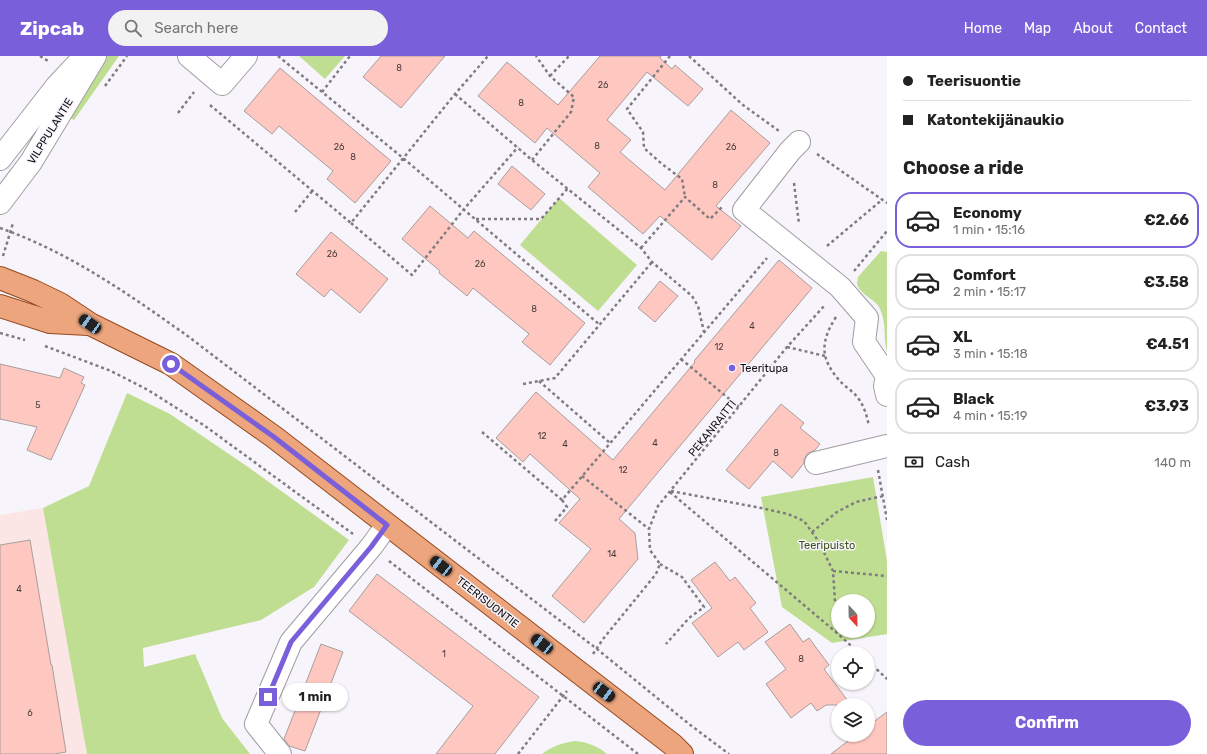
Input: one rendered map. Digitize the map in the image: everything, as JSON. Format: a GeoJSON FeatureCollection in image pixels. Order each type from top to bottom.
{"type":"FeatureCollection","features":[{"type":"Feature","properties":{"kind":"main road","name":"TEERISUONTIE"},"geometry":{"type":"LineString","coordinates":[[0,278],[60,304],[90,324],[171,364],[274,437],[668,741],[682,754]]}},
{"type":"Feature","properties":{"kind":"main road","name":"TEERISUONTIE"},"geometry":{"type":"LineString","coordinates":[[0,306],[50,322],[90,324]]}},
{"type":"Feature","properties":{"kind":"street","name":"VILPPULANTIE"},"geometry":{"type":"LineString","coordinates":[[0,159],[56,88],[86,56]]}},
{"type":"Feature","properties":{"kind":"street","name":"VILPPULANTIE"},"geometry":{"type":"LineString","coordinates":[[0,203],[31,162],[94,56]]}},
{"type":"Feature","properties":{"kind":"street"},"geometry":{"type":"LineString","coordinates":[[189,56],[222,84],[246,56]]}},
{"type":"Feature","properties":{"kind":"street"},"geometry":{"type":"LineString","coordinates":[[795,146],[744,210],[806,259],[846,294],[867,318],[864,342],[887,376],[885,386],[887,395]]}},
{"type":"Feature","properties":{"kind":"street"},"geometry":{"type":"LineString","coordinates":[[816,463],[880,447]]}},
{"type":"Feature","properties":{"kind":"street"},"geometry":{"type":"LineString","coordinates":[[280,754],[256,724],[291,642],[371,547],[387,525]]}},
{"type":"Feature","properties":{"kind":"path"},"geometry":{"type":"LineString","coordinates":[[278,56],[403,158],[600,325]]}},
{"type":"Feature","properties":{"kind":"path"},"geometry":{"type":"LineString","coordinates":[[322,92],[350,56]]}},
{"type":"Feature","properties":{"kind":"path"},"geometry":{"type":"LineString","coordinates":[[351,223],[455,94],[488,56]]}},
{"type":"Feature","properties":{"kind":"path"},"geometry":{"type":"LineString","coordinates":[[532,160],[571,112],[574,98],[550,76],[536,56]]}},
{"type":"Feature","properties":{"kind":"path"},"geometry":{"type":"LineString","coordinates":[[550,76],[569,56]]}},
{"type":"Feature","properties":{"kind":"path"},"geometry":{"type":"LineString","coordinates":[[670,56],[628,109],[643,132],[644,148],[682,179],[685,197],[710,220],[717,211]]}},
{"type":"Feature","properties":{"kind":"path"},"geometry":{"type":"LineString","coordinates":[[689,56],[743,105],[788,137],[795,146],[883,199],[887,203]]}},
{"type":"Feature","properties":{"kind":"path"},"geometry":{"type":"LineString","coordinates":[[178,113],[208,72]]}},
{"type":"Feature","properties":{"kind":"path"},"geometry":{"type":"LineString","coordinates":[[455,94],[532,160],[641,248],[652,262],[692,296],[698,306],[704,333]]}},
{"type":"Feature","properties":{"kind":"path"},"geometry":{"type":"LineString","coordinates":[[206,102],[313,190],[412,275],[464,210],[518,147]]}},
{"type":"Feature","properties":{"kind":"path"},"geometry":{"type":"LineString","coordinates":[[795,146],[806,259]]}},
{"type":"Feature","properties":{"kind":"path"},"geometry":{"type":"LineString","coordinates":[[475,219],[541,219],[568,188]]}},
{"type":"Feature","properties":{"kind":"path"},"geometry":{"type":"LineString","coordinates":[[295,212],[313,190]]}},
{"type":"Feature","properties":{"kind":"path"},"geometry":{"type":"LineString","coordinates":[[641,248],[685,197]]}},
{"type":"Feature","properties":{"kind":"path"},"geometry":{"type":"LineString","coordinates":[[806,259],[883,199]]}},
{"type":"Feature","properties":{"kind":"path"},"geometry":{"type":"LineString","coordinates":[[0,228],[72,259],[157,314],[597,649],[689,724],[729,754]]}},
{"type":"Feature","properties":{"kind":"path","name":"PEKANRAITTI"},"geometry":{"type":"LineString","coordinates":[[660,564],[650,550],[649,530],[658,506],[787,347],[846,294],[887,231]]}},
{"type":"Feature","properties":{"kind":"path"},"geometry":{"type":"LineString","coordinates":[[562,500],[782,241]]}},
{"type":"Feature","properties":{"kind":"path"},"geometry":{"type":"LineString","coordinates":[[523,384],[555,378],[652,262]]}},
{"type":"Feature","properties":{"kind":"path"},"geometry":{"type":"LineString","coordinates":[[846,294],[824,339],[825,356],[829,367],[840,382],[858,397],[880,447],[882,496],[887,520]]}},
{"type":"Feature","properties":{"kind":"path"},"geometry":{"type":"LineString","coordinates":[[0,333],[27,341]]}},
{"type":"Feature","properties":{"kind":"path"},"geometry":{"type":"LineString","coordinates":[[41,344],[111,371],[148,390],[205,426],[371,547],[638,754]]}},
{"type":"Feature","properties":{"kind":"path"},"geometry":{"type":"LineString","coordinates":[[787,347],[825,356]]}},
{"type":"Feature","properties":{"kind":"path"},"geometry":{"type":"LineString","coordinates":[[681,359],[739,407]]}},
{"type":"Feature","properties":{"kind":"path"},"geometry":{"type":"LineString","coordinates":[[538,381],[610,443]]}},
{"type":"Feature","properties":{"kind":"path"},"geometry":{"type":"LineString","coordinates":[[482,432],[562,500],[567,506],[555,522]]}},
{"type":"Feature","properties":{"kind":"path"},"geometry":{"type":"LineString","coordinates":[[582,476],[649,530]]}},
{"type":"Feature","properties":{"kind":"path"},"geometry":{"type":"LineString","coordinates":[[670,491],[762,508],[788,514],[804,521],[819,542],[833,571],[834,594]]}},
{"type":"Feature","properties":{"kind":"path"},"geometry":{"type":"LineString","coordinates":[[670,491],[831,628]]}},
{"type":"Feature","properties":{"kind":"path"},"geometry":{"type":"LineString","coordinates":[[812,532],[837,512],[856,502],[882,496]]}},
{"type":"Feature","properties":{"kind":"path"},"geometry":{"type":"LineString","coordinates":[[597,649],[603,639],[656,574],[660,564],[682,577],[704,607],[689,618],[666,644]]}},
{"type":"Feature","properties":{"kind":"path"},"geometry":{"type":"LineString","coordinates":[[833,571],[887,576]]}},
{"type":"Feature","properties":{"kind":"path"},"geometry":{"type":"LineString","coordinates":[[842,638],[851,646]]}},
{"type":"Feature","properties":{"kind":"path"},"geometry":{"type":"LineString","coordinates":[[875,668],[887,679]]}},
{"type":"Feature","properties":{"kind":"path"},"geometry":{"type":"LineString","coordinates":[[518,754],[563,695]]}},
{"type":"Feature","properties":{"kind":"shaded area"},"geometry":{"type":"Polygon","coordinates":[[[43,508],[87,754],[0,754],[0,515],[43,508]]]}},
{"type":"Feature","properties":{"kind":"green space"},"geometry":{"type":"Polygon","coordinates":[[[106,56],[119,56],[74,120],[69,117],[106,56]]]}},
{"type":"Feature","properties":{"kind":"green space"},"geometry":{"type":"Polygon","coordinates":[[[299,56],[345,56],[325,79],[299,56]]]}},
{"type":"Feature","properties":{"kind":"green space"},"geometry":{"type":"Polygon","coordinates":[[[559,198],[637,265],[598,311],[520,245],[559,198]]]}},
{"type":"Feature","properties":{"kind":"green space"},"geometry":{"type":"Polygon","coordinates":[[[881,251],[887,252],[887,352],[884,326],[880,309],[862,292],[857,284],[858,277],[881,251]]]}},
{"type":"Feature","properties":{"kind":"green space"},"geometry":{"type":"Polygon","coordinates":[[[127,393],[170,414],[248,467],[349,540],[314,587],[261,620],[143,648],[144,667],[195,654],[222,718],[250,754],[87,754],[43,508],[89,486],[127,393]]]}},
{"type":"Feature","properties":{"kind":"green space","name":"Teeripuisto"},"geometry":{"type":"Polygon","coordinates":[[[873,477],[887,561],[887,634],[875,636],[875,594],[831,594],[831,638],[863,638],[832,643],[782,607],[761,497],[873,477]]]}},
{"type":"Feature","properties":{"kind":"green space"},"geometry":{"type":"Polygon","coordinates":[[[575,741],[592,745],[607,754],[542,754],[557,745],[575,741]]]}},
{"type":"Feature","properties":{"kind":"building"},"geometry":{"type":"Polygon","coordinates":[[[381,56],[445,56],[401,108],[363,77],[381,56]]]}},
{"type":"Feature","properties":{"kind":"building"},"geometry":{"type":"Polygon","coordinates":[[[600,56],[661,56],[660,58],[672,69],[675,65],[703,89],[688,106],[647,72],[607,120],[631,140],[620,152],[665,190],[731,110],[770,143],[716,206],[741,226],[712,260],[660,216],[643,234],[588,187],[600,173],[547,128],[535,143],[478,96],[507,62],[558,105],[600,56]]]}},
{"type":"Feature","properties":{"kind":"building"},"geometry":{"type":"Polygon","coordinates":[[[280,68],[391,161],[355,203],[327,179],[333,171],[279,126],[272,134],[244,111],[280,68]]]}},
{"type":"Feature","properties":{"kind":"building"},"geometry":{"type":"Polygon","coordinates":[[[512,166],[545,194],[531,210],[498,184],[512,166]]]}},
{"type":"Feature","properties":{"kind":"building"},"geometry":{"type":"Polygon","coordinates":[[[430,206],[468,238],[474,231],[585,323],[550,365],[522,342],[529,334],[473,288],[467,296],[402,239],[430,206]]]}},
{"type":"Feature","properties":{"kind":"building"},"geometry":{"type":"Polygon","coordinates":[[[331,232],[388,279],[360,313],[331,289],[324,297],[296,274],[331,232]]]}},
{"type":"Feature","properties":{"kind":"building"},"geometry":{"type":"Polygon","coordinates":[[[779,260],[812,288],[619,519],[635,533],[638,559],[584,623],[552,596],[591,549],[559,523],[580,499],[530,454],[523,462],[496,438],[536,392],[613,460],[779,260]]]}},
{"type":"Feature","properties":{"kind":"building"},"geometry":{"type":"Polygon","coordinates":[[[660,281],[678,296],[655,322],[638,308],[660,281]]]}},
{"type":"Feature","properties":{"kind":"building"},"geometry":{"type":"Polygon","coordinates":[[[0,364],[60,378],[64,368],[84,377],[81,383],[85,385],[51,460],[27,450],[37,427],[0,419],[0,364]]]}},
{"type":"Feature","properties":{"kind":"building"},"geometry":{"type":"Polygon","coordinates":[[[781,404],[804,423],[800,428],[820,444],[815,450],[807,454],[804,459],[804,463],[792,478],[773,461],[749,489],[726,470],[781,404]]]}},
{"type":"Feature","properties":{"kind":"building"},"geometry":{"type":"Polygon","coordinates":[[[30,540],[66,752],[54,754],[0,754],[0,545],[30,540]]]}},
{"type":"Feature","properties":{"kind":"building"},"geometry":{"type":"Polygon","coordinates":[[[715,562],[730,581],[735,577],[756,603],[750,608],[768,632],[744,650],[738,642],[718,657],[692,623],[712,608],[691,580],[715,562]]]}},
{"type":"Feature","properties":{"kind":"building"},"geometry":{"type":"Polygon","coordinates":[[[377,574],[539,697],[495,754],[436,754],[473,706],[349,611],[377,574]]]}},
{"type":"Feature","properties":{"kind":"building"},"geometry":{"type":"Polygon","coordinates":[[[790,624],[803,642],[809,638],[829,665],[824,669],[831,678],[831,690],[840,690],[846,698],[831,698],[831,705],[826,705],[817,711],[811,703],[791,718],[766,684],[786,669],[765,642],[790,624]]]}},
{"type":"Feature","properties":{"kind":"building"},"geometry":{"type":"Polygon","coordinates":[[[321,644],[343,652],[305,751],[289,746],[284,739],[321,644]]]}},
{"type":"Feature","properties":{"kind":"building"},"geometry":{"type":"Polygon","coordinates":[[[887,712],[887,754],[831,754],[847,742],[875,742],[875,721],[887,712]]]}},
{"type":"Feature","properties":{"kind":"place","name":"Teeritupa"},"geometry":{"type":"Point","coordinates":[732,368]}},
{"type":"Feature","properties":{"kind":"route"},"geometry":{"type":"LineString","coordinates":[[171,364],[274,437],[387,525],[371,547],[291,642],[268,697]]}}]}
